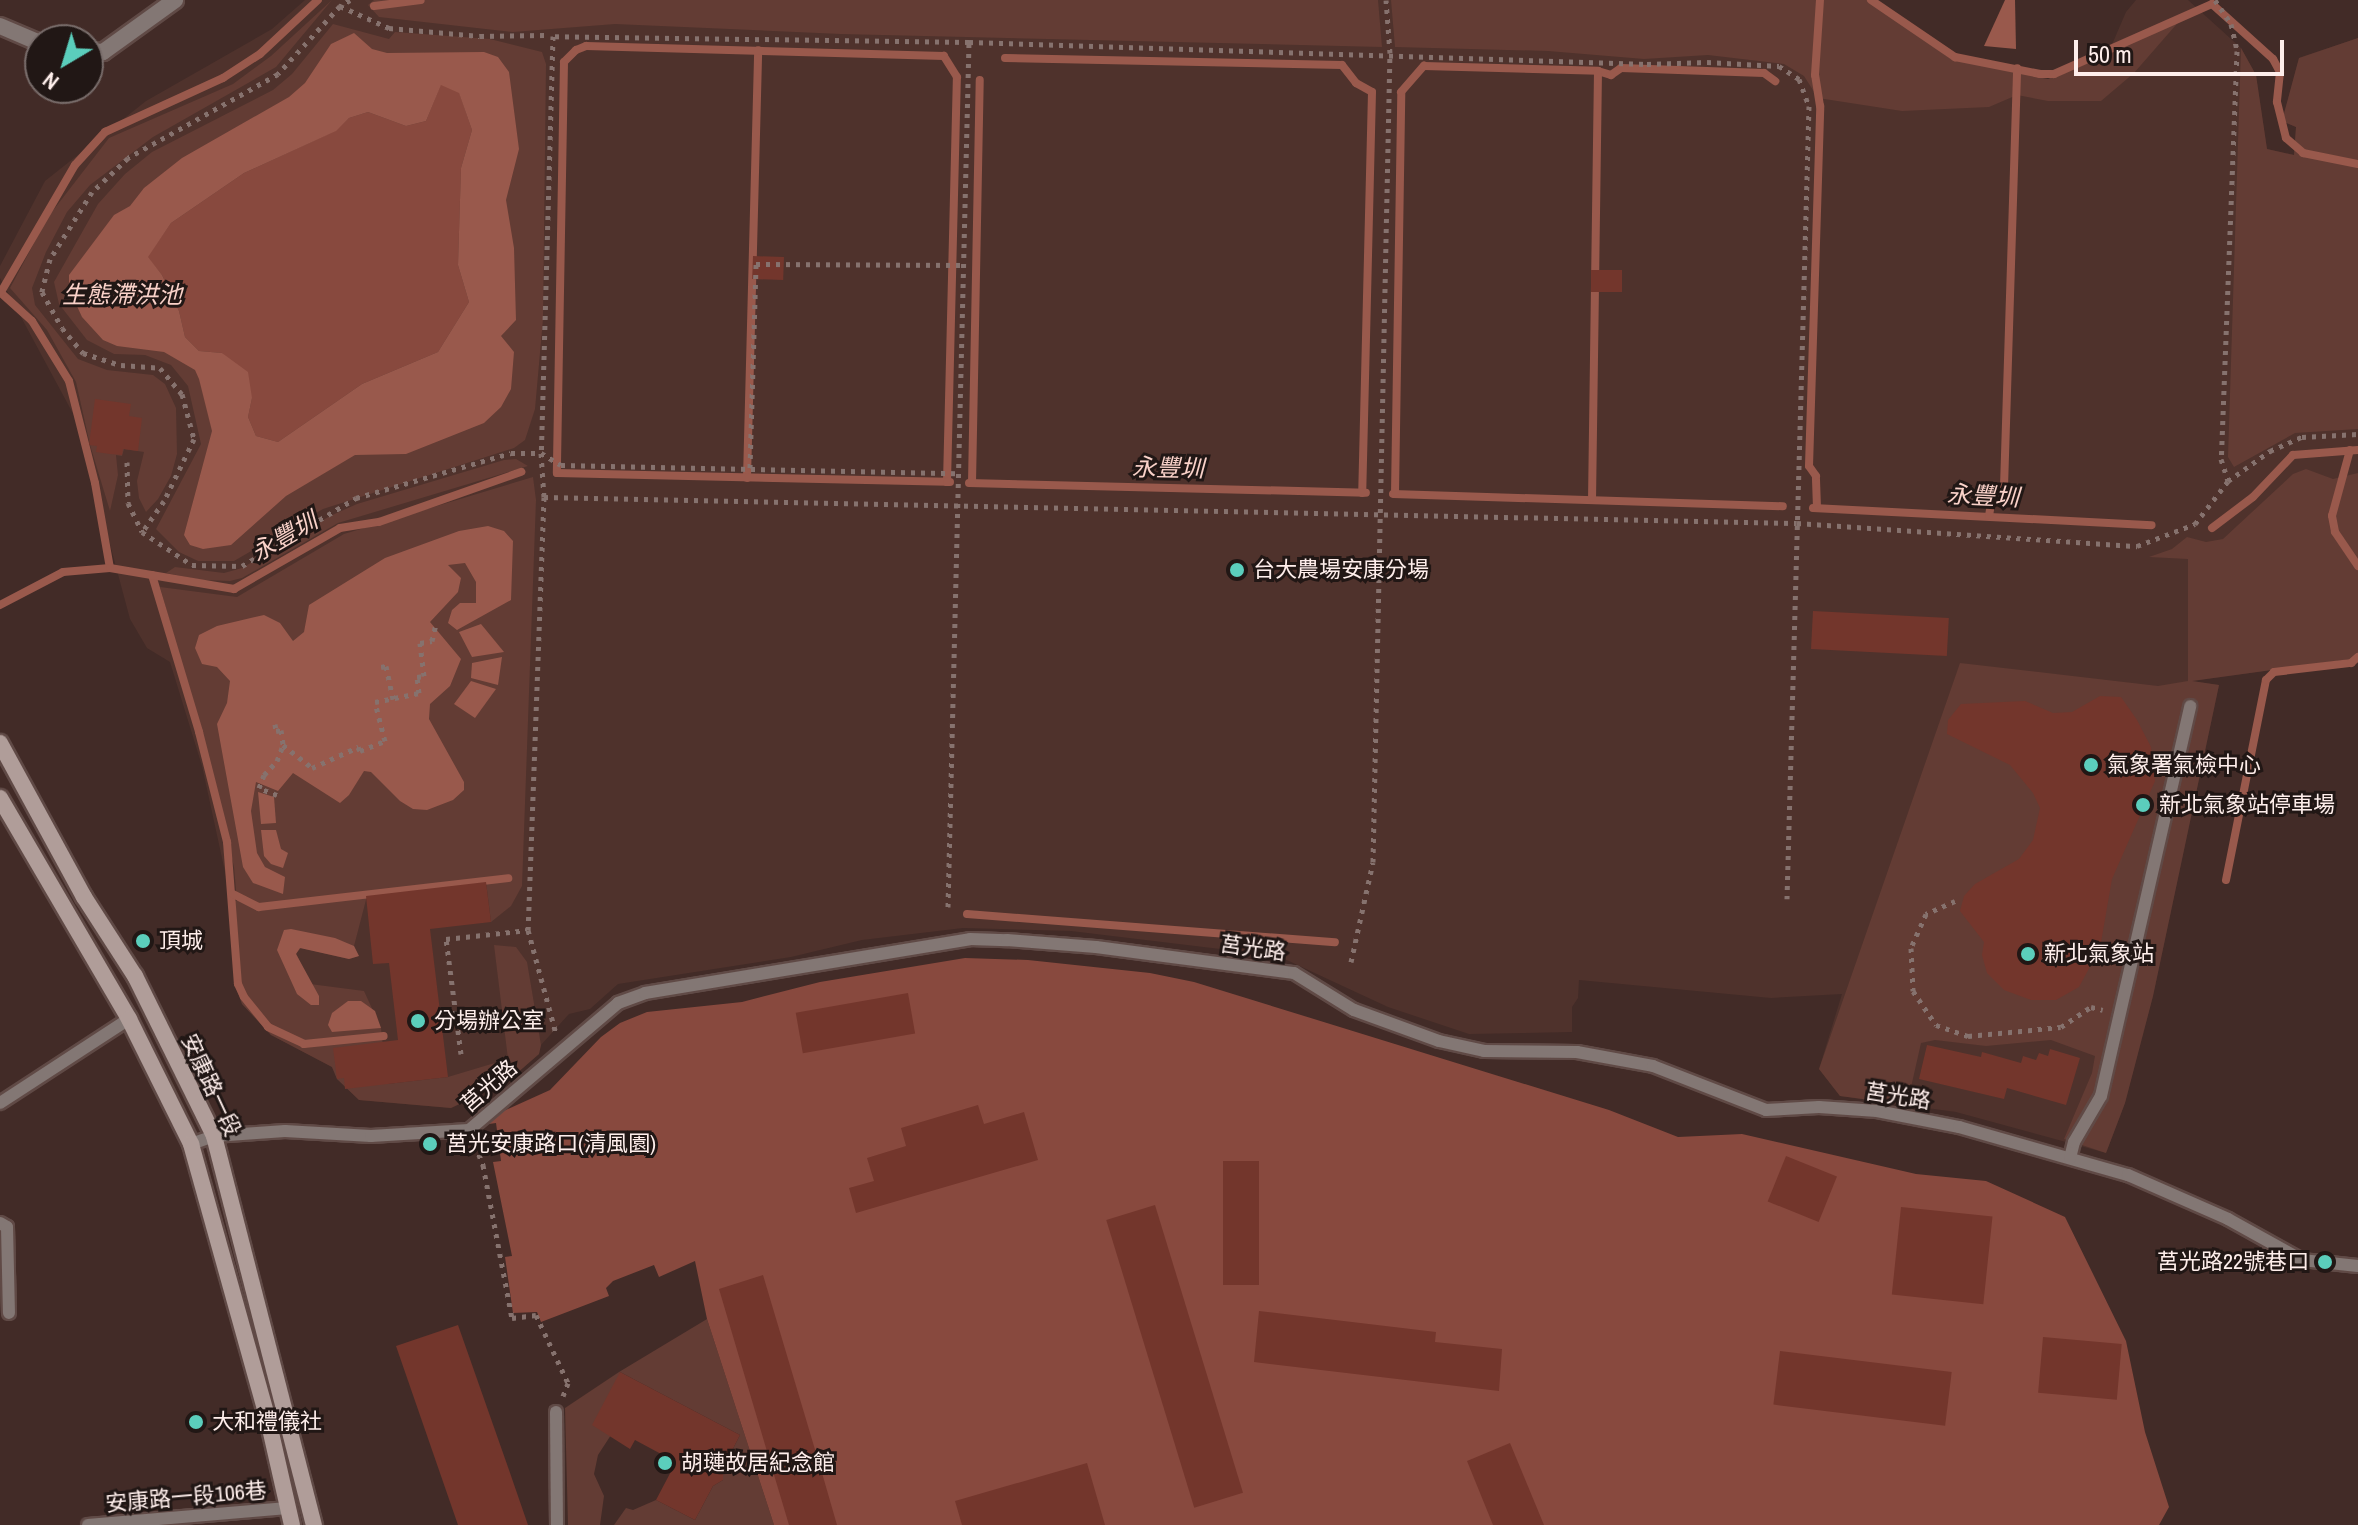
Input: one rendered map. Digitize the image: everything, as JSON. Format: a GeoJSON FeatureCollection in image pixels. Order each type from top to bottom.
{"type":"FeatureCollection","features":[{"type":"Feature","properties":{"kind":"main road","name":"安康路一段"},"geometry":{"type":"LineString","coordinates":[[0,743],[84,897],[135,976],[214,1136],[314,1525]]}},
{"type":"Feature","properties":{"kind":"main road","name":"安康路一段"},"geometry":{"type":"LineString","coordinates":[[0,798],[129,1019],[191,1144],[269,1424],[292,1525]]}},
{"type":"Feature","properties":{"kind":"street"},"geometry":{"type":"LineString","coordinates":[[104,51],[175,0]]}},
{"type":"Feature","properties":{"kind":"street"},"geometry":{"type":"LineString","coordinates":[[0,26],[24,36]]}},
{"type":"Feature","properties":{"kind":"lane"},"geometry":{"type":"LineString","coordinates":[[2070,1158],[2074,1142],[2101,1096],[2190,706]]}},
{"type":"Feature","properties":{"kind":"lane","name":"莒光路"},"geometry":{"type":"LineString","coordinates":[[191,1144],[214,1136],[285,1131],[371,1136],[469,1130],[618,1003],[645,993],[970,939],[1007,940],[1096,947],[1294,973],[1354,1010],[1439,1041],[1484,1051],[1534,1054],[1577,1052],[1653,1066],[1766,1110],[1819,1107],[1877,1111],[1959,1127],[2128,1175],[2228,1219],[2302,1260],[2358,1266]]}},
{"type":"Feature","properties":{"kind":"lane"},"geometry":{"type":"LineString","coordinates":[[0,1103],[129,1019]]}},
{"type":"Feature","properties":{"kind":"lane"},"geometry":{"type":"LineString","coordinates":[[0,1223],[7,1227],[9,1313]]}},
{"type":"Feature","properties":{"kind":"lane"},"geometry":{"type":"LineString","coordinates":[[556,1412],[557,1525]]}},
{"type":"Feature","properties":{"kind":"lane","name":"安康路一段106巷"},"geometry":{"type":"LineString","coordinates":[[88,1525],[287,1508]]}},
{"type":"Feature","properties":{"kind":"path"},"geometry":{"type":"LineString","coordinates":[[142,532],[164,501],[194,439],[182,394],[160,368],[121,365],[83,353],[62,328],[42,292],[50,259],[92,192],[128,158],[278,74],[340,6],[350,0]]}},
{"type":"Feature","properties":{"kind":"path"},"geometry":{"type":"LineString","coordinates":[[1351,962],[1373,862],[1390,53],[1386,0]]}},
{"type":"Feature","properties":{"kind":"path"},"geometry":{"type":"LineString","coordinates":[[2215,0],[2231,24],[2237,51],[2221,459],[2228,481]]}},
{"type":"Feature","properties":{"kind":"path"},"geometry":{"type":"LineString","coordinates":[[340,6],[389,28],[480,36],[546,35]]}},
{"type":"Feature","properties":{"kind":"path"},"geometry":{"type":"LineString","coordinates":[[560,1051],[528,930],[544,497],[541,453],[553,36],[969,42],[1390,53],[1647,64],[1707,62],[1779,66],[1799,79],[1809,106],[1787,899]]}},
{"type":"Feature","properties":{"kind":"path"},"geometry":{"type":"LineString","coordinates":[[948,907],[956,473],[969,42]]}},
{"type":"Feature","properties":{"kind":"path"},"geometry":{"type":"LineString","coordinates":[[750,468],[756,264],[964,265]]}},
{"type":"Feature","properties":{"kind":"path"},"geometry":{"type":"LineString","coordinates":[[544,497],[1797,523],[2137,546],[2195,524],[2228,481],[2270,451],[2302,437],[2358,434]]}},
{"type":"Feature","properties":{"kind":"path"},"geometry":{"type":"LineString","coordinates":[[127,462],[128,503],[142,532],[192,565],[242,566],[356,498],[511,453],[541,453],[561,465],[956,473]]}},
{"type":"Feature","properties":{"kind":"path"},"geometry":{"type":"LineString","coordinates":[[283,745],[312,768],[358,747],[360,751],[385,741],[375,702],[419,693],[417,677],[424,676],[420,643],[432,641],[436,623]]}},
{"type":"Feature","properties":{"kind":"path"},"geometry":{"type":"LineString","coordinates":[[381,667],[386,666],[393,699]]}},
{"type":"Feature","properties":{"kind":"path"},"geometry":{"type":"LineString","coordinates":[[275,724],[276,731],[284,729],[283,745],[277,761],[264,775],[259,788],[277,795]]}},
{"type":"Feature","properties":{"kind":"path"},"geometry":{"type":"LineString","coordinates":[[1955,901],[1926,914],[1911,948],[1913,991],[1936,1025],[1968,1036],[2061,1027],[2091,1007],[2120,1013]]}},
{"type":"Feature","properties":{"kind":"path"},"geometry":{"type":"LineString","coordinates":[[461,1054],[446,939],[528,930]]}},
{"type":"Feature","properties":{"kind":"path"},"geometry":{"type":"LineString","coordinates":[[483,1165],[512,1318],[536,1315],[568,1383],[556,1412]]}},
{"type":"Feature","properties":{"kind":"shaded area","name":"台大農場安康分場"},"geometry":{"type":"Polygon","coordinates":[[[305,0],[1784,0],[1903,40],[2045,99],[2104,63],[2126,12],[2136,0],[2188,0],[2241,48],[2256,75],[2267,149],[2294,155],[2296,127],[2282,121],[2299,58],[2358,38],[2358,658],[2192,681],[2219,685],[2153,996],[2125,1103],[2106,1153],[1956,1112],[1840,1096],[1819,1069],[1842,994],[1771,998],[1579,980],[1578,998],[1572,1007],[1572,1032],[1469,1034],[1388,1007],[1278,956],[1071,931],[963,928],[862,940],[791,957],[618,984],[590,1009],[569,1014],[541,1045],[539,1054],[508,1081],[451,1108],[359,1100],[337,1079],[332,1067],[271,1035],[242,1004],[235,985],[230,895],[202,766],[170,662],[147,648],[130,619],[77,421],[0,278],[0,266],[45,181],[146,101],[272,29],[305,0]]]}},
{"type":"Feature","properties":{"kind":"shaded area"},"geometry":{"type":"Polygon","coordinates":[[[332,0],[276,67],[153,137],[90,185],[67,212],[46,252],[32,288],[35,305],[78,359],[107,370],[153,375],[165,384],[176,408],[177,454],[171,476],[158,499],[146,512],[139,498],[137,481],[144,452],[124,449],[122,456],[116,455],[118,475],[110,511],[90,445],[76,382],[47,330],[10,288],[48,217],[109,138],[233,84],[271,56],[332,0]]]}},
{"type":"Feature","properties":{"kind":"shaded area"},"geometry":{"type":"Polygon","coordinates":[[[374,0],[1378,0],[1382,47],[841,34],[615,24],[513,32],[379,17],[368,5],[374,0]]]}},
{"type":"Feature","properties":{"kind":"shaded area"},"geometry":{"type":"Polygon","coordinates":[[[1391,0],[1867,0],[1951,59],[2048,79],[2182,18],[2134,73],[2101,101],[2048,101],[2017,95],[1989,107],[1902,111],[1818,98],[1804,76],[1784,64],[1708,55],[1644,59],[1548,51],[1395,47],[1391,0]]]}},
{"type":"Feature","properties":{"kind":"shaded area"},"geometry":{"type":"Polygon","coordinates":[[[333,24],[389,39],[395,32],[490,39],[542,52],[546,64],[543,319],[535,409],[525,440],[514,448],[323,509],[234,561],[198,561],[179,552],[156,529],[201,444],[188,386],[171,365],[145,355],[114,354],[87,340],[59,304],[54,282],[98,204],[125,174],[152,152],[273,90],[292,74],[333,24]]]}},
{"type":"Feature","properties":{"kind":"shaded area"},"geometry":{"type":"Polygon","coordinates":[[[2358,38],[2358,429],[2295,433],[2234,467],[2228,457],[2241,48],[2256,75],[2267,149],[2294,155],[2296,127],[2282,121],[2299,58],[2358,38]]]}},
{"type":"Feature","properties":{"kind":"shaded area"},"geometry":{"type":"Polygon","coordinates":[[[441,84],[459,92],[472,130],[461,168],[458,265],[469,302],[438,352],[362,384],[278,442],[256,436],[248,417],[252,398],[222,353],[199,351],[185,337],[179,311],[162,275],[147,257],[171,223],[244,173],[335,131],[349,118],[368,112],[406,126],[426,121],[441,84]]]}},
{"type":"Feature","properties":{"kind":"shaded area"},"geometry":{"type":"Polygon","coordinates":[[[516,459],[528,466],[338,523],[242,578],[202,580],[166,573],[175,567],[224,573],[242,568],[330,516],[357,504],[516,459]]]}},
{"type":"Feature","properties":{"kind":"shaded area","name":"新北氣象站"},"geometry":{"type":"Polygon","coordinates":[[[2306,469],[2333,479],[2358,473],[2358,658],[2192,681],[2219,685],[2153,996],[2125,1103],[2106,1153],[2064,1139],[2092,1073],[2095,1056],[2051,1040],[1986,1046],[1935,1040],[1921,1043],[1907,1105],[1840,1096],[1819,1069],[1960,663],[2158,686],[2188,681],[2188,559],[2149,557],[2172,549],[2187,537],[2206,542],[2223,539],[2293,474],[2306,469]]]}},
{"type":"Feature","properties":{"kind":"shaded area"},"geometry":{"type":"Polygon","coordinates":[[[533,477],[536,500],[522,886],[511,906],[491,922],[486,882],[367,896],[354,946],[359,956],[349,959],[301,948],[296,953],[310,984],[364,991],[381,1028],[387,1084],[448,1077],[508,1059],[494,945],[516,947],[527,962],[541,1045],[539,1054],[508,1081],[451,1108],[359,1100],[337,1079],[332,1067],[271,1035],[242,1004],[235,984],[230,901],[237,901],[234,867],[209,761],[160,587],[237,597],[344,534],[533,477]]]}},
{"type":"Feature","properties":{"kind":"shaded area"},"geometry":{"type":"Polygon","coordinates":[[[965,958],[1028,960],[1150,973],[1194,982],[1609,1110],[1678,1137],[1742,1134],[1916,1174],[1986,1181],[2065,1217],[2126,1341],[2145,1432],[2169,1507],[2159,1525],[774,1525],[707,1319],[695,1261],[659,1277],[654,1265],[613,1281],[606,1288],[609,1296],[541,1322],[537,1312],[513,1313],[505,1257],[512,1256],[493,1162],[501,1161],[496,1123],[489,1124],[488,1118],[550,1090],[601,1037],[620,1023],[647,1012],[742,1002],[820,982],[965,958]]]}},
{"type":"Feature","properties":{"kind":"shaded area"},"geometry":{"type":"Polygon","coordinates":[[[707,1319],[774,1525],[614,1525],[626,1508],[633,1510],[656,1500],[695,1520],[713,1486],[723,1480],[723,1468],[740,1435],[620,1372],[611,1435],[598,1455],[594,1474],[604,1496],[600,1525],[568,1525],[565,1408],[619,1372],[707,1319]]]}},
{"type":"Feature","properties":{"kind":"water"},"geometry":{"type":"Polygon","coordinates":[[[2005,0],[2015,0],[2016,49],[1984,46],[2005,0]]]}},
{"type":"Feature","properties":{"kind":"water","name":"生態滯洪池"},"geometry":{"type":"Polygon","coordinates":[[[354,33],[372,49],[387,53],[484,52],[498,57],[509,72],[519,149],[506,200],[514,248],[516,320],[501,336],[514,352],[511,389],[501,407],[484,423],[406,454],[355,455],[286,496],[231,545],[203,549],[190,545],[184,535],[212,431],[195,370],[164,352],[117,346],[103,340],[82,317],[69,289],[69,275],[114,215],[130,206],[144,188],[182,158],[289,97],[305,83],[331,44],[354,33]],[[441,85],[426,121],[406,126],[368,112],[349,118],[336,131],[244,173],[171,223],[148,257],[162,275],[179,311],[185,337],[199,351],[222,353],[248,372],[252,398],[248,417],[256,436],[278,442],[362,384],[438,352],[469,302],[458,265],[461,168],[472,130],[459,93],[441,85]]]}},
{"type":"Feature","properties":{"kind":"water"},"geometry":{"type":"Polygon","coordinates":[[[488,526],[504,531],[513,541],[511,600],[457,630],[448,623],[452,610],[460,603],[476,603],[476,582],[465,563],[448,565],[461,578],[458,592],[430,622],[461,659],[450,686],[430,704],[429,719],[464,782],[464,790],[453,800],[427,810],[413,809],[400,801],[371,772],[364,771],[340,803],[293,773],[278,791],[256,782],[251,811],[257,853],[265,867],[285,877],[283,894],[253,883],[243,867],[217,724],[227,703],[230,681],[217,667],[202,664],[195,648],[199,635],[217,626],[264,615],[280,623],[293,641],[304,632],[309,605],[385,558],[459,531],[488,526]]]}},
{"type":"Feature","properties":{"kind":"water"},"geometry":{"type":"Polygon","coordinates":[[[481,624],[504,652],[472,657],[459,632],[481,624]]]}},
{"type":"Feature","properties":{"kind":"water"},"geometry":{"type":"Polygon","coordinates":[[[502,657],[498,685],[471,678],[472,663],[502,657]]]}},
{"type":"Feature","properties":{"kind":"water"},"geometry":{"type":"Polygon","coordinates":[[[471,681],[496,689],[475,718],[454,704],[471,681]]]}},
{"type":"Feature","properties":{"kind":"water"},"geometry":{"type":"Polygon","coordinates":[[[258,792],[274,797],[276,823],[261,824],[258,792]]]}},
{"type":"Feature","properties":{"kind":"water"},"geometry":{"type":"Polygon","coordinates":[[[261,830],[276,830],[281,849],[288,853],[283,868],[271,864],[264,856],[261,830]]]}},
{"type":"Feature","properties":{"kind":"water"},"geometry":{"type":"Polygon","coordinates":[[[284,930],[335,938],[354,946],[359,956],[349,959],[300,948],[296,954],[319,996],[319,1005],[311,1005],[297,994],[277,950],[284,930]]]}},
{"type":"Feature","properties":{"kind":"water"},"geometry":{"type":"Polygon","coordinates":[[[348,1001],[361,1001],[375,1011],[381,1028],[332,1032],[328,1025],[332,1013],[348,1001]]]}},
{"type":"Feature","properties":{"kind":"building"},"geometry":{"type":"Polygon","coordinates":[[[753,256],[784,257],[783,280],[752,279],[753,256]]]}},
{"type":"Feature","properties":{"kind":"building"},"geometry":{"type":"Polygon","coordinates":[[[1591,270],[1622,270],[1622,292],[1591,292],[1591,270]]]}},
{"type":"Feature","properties":{"kind":"building"},"geometry":{"type":"Polygon","coordinates":[[[95,399],[131,404],[129,416],[142,418],[138,451],[123,449],[122,455],[110,454],[96,452],[97,446],[89,445],[95,399]]]}},
{"type":"Feature","properties":{"kind":"building"},"geometry":{"type":"Polygon","coordinates":[[[1813,611],[1949,618],[1947,656],[1811,649],[1813,611]]]}},
{"type":"Feature","properties":{"kind":"building"},"geometry":{"type":"Polygon","coordinates":[[[2100,696],[2121,697],[2137,720],[2151,747],[2155,781],[2112,879],[2100,948],[2079,987],[2056,1000],[2031,1000],[2004,990],[1987,973],[1982,955],[1984,942],[1960,911],[1964,896],[1975,884],[2019,859],[2033,840],[2040,808],[2033,793],[2010,765],[1947,734],[1948,720],[1961,704],[2025,701],[2053,713],[2072,712],[2100,696]]]}},
{"type":"Feature","properties":{"kind":"building","name":"分場辦公室"},"geometry":{"type":"Polygon","coordinates":[[[486,882],[491,922],[430,929],[448,1077],[345,1089],[344,1078],[337,1079],[333,1048],[398,1040],[389,963],[373,964],[366,896],[486,882]]]}},
{"type":"Feature","properties":{"kind":"building"},"geometry":{"type":"Polygon","coordinates":[[[908,993],[915,1033],[803,1053],[796,1013],[908,993]]]}},
{"type":"Feature","properties":{"kind":"building"},"geometry":{"type":"Polygon","coordinates":[[[1927,1045],[1981,1057],[1982,1052],[2021,1063],[2023,1056],[2036,1060],[2039,1053],[2048,1056],[2050,1049],[2080,1058],[2066,1105],[2007,1088],[2004,1099],[1919,1079],[1927,1045]]]}},
{"type":"Feature","properties":{"kind":"building"},"geometry":{"type":"Polygon","coordinates":[[[978,1105],[984,1124],[1024,1112],[1038,1160],[856,1213],[849,1188],[874,1181],[867,1158],[906,1146],[901,1128],[978,1105]]]}},
{"type":"Feature","properties":{"kind":"building"},"geometry":{"type":"Polygon","coordinates":[[[1786,1156],[1837,1177],[1819,1222],[1768,1201],[1786,1156]]]}},
{"type":"Feature","properties":{"kind":"building"},"geometry":{"type":"Polygon","coordinates":[[[1223,1161],[1259,1161],[1259,1285],[1223,1285],[1223,1161]]]}},
{"type":"Feature","properties":{"kind":"building"},"geometry":{"type":"Polygon","coordinates":[[[1155,1205],[1243,1493],[1194,1508],[1106,1220],[1155,1205]]]}},
{"type":"Feature","properties":{"kind":"building"},"geometry":{"type":"Polygon","coordinates":[[[1901,1207],[1992,1217],[1983,1304],[1892,1295],[1901,1207]]]}},
{"type":"Feature","properties":{"kind":"building"},"geometry":{"type":"Polygon","coordinates":[[[763,1275],[837,1525],[789,1525],[766,1448],[719,1289],[763,1275]]]}},
{"type":"Feature","properties":{"kind":"building"},"geometry":{"type":"Polygon","coordinates":[[[1259,1311],[1436,1332],[1435,1342],[1502,1349],[1499,1391],[1254,1362],[1259,1311]]]}},
{"type":"Feature","properties":{"kind":"building"},"geometry":{"type":"Polygon","coordinates":[[[458,1325],[528,1525],[458,1525],[396,1346],[458,1325]]]}},
{"type":"Feature","properties":{"kind":"building"},"geometry":{"type":"Polygon","coordinates":[[[2043,1337],[2122,1344],[2117,1400],[2038,1393],[2043,1337]]]}},
{"type":"Feature","properties":{"kind":"building"},"geometry":{"type":"Polygon","coordinates":[[[1780,1351],[1952,1372],[1945,1426],[1773,1405],[1780,1351]]]}},
{"type":"Feature","properties":{"kind":"building"},"geometry":{"type":"Polygon","coordinates":[[[620,1372],[740,1435],[723,1468],[723,1480],[713,1486],[695,1520],[656,1500],[676,1462],[635,1440],[630,1449],[592,1425],[620,1372]]]}},
{"type":"Feature","properties":{"kind":"building"},"geometry":{"type":"Polygon","coordinates":[[[1510,1443],[1544,1525],[1493,1525],[1467,1461],[1510,1443]]]}},
{"type":"Feature","properties":{"kind":"building"},"geometry":{"type":"Polygon","coordinates":[[[1087,1463],[1105,1525],[962,1525],[955,1501],[1087,1463]]]}},
{"type":"Feature","properties":{"kind":"waterway"},"geometry":{"type":"LineString","coordinates":[[1,292],[75,165],[105,132],[223,78],[260,54],[318,0]]}},
{"type":"Feature","properties":{"kind":"waterway"},"geometry":{"type":"LineString","coordinates":[[374,6],[421,0]]}},
{"type":"Feature","properties":{"kind":"waterway"},"geometry":{"type":"LineString","coordinates":[[1817,508],[1816,476],[1809,466],[1820,106],[1815,75],[1820,0]]}},
{"type":"Feature","properties":{"kind":"waterway"},"geometry":{"type":"LineString","coordinates":[[1871,0],[1955,57],[2040,74],[2054,74],[2212,4],[2273,59],[2280,72],[2277,102],[2286,138],[2303,153],[2358,164]]}},
{"type":"Feature","properties":{"kind":"waterway"},"geometry":{"type":"LineString","coordinates":[[947,482],[957,77],[944,56],[586,46],[576,50],[564,62],[557,473],[947,482],[950,482]]}},
{"type":"Feature","properties":{"kind":"waterway"},"geometry":{"type":"LineString","coordinates":[[747,478],[758,50]]}},
{"type":"Feature","properties":{"kind":"waterway"},"geometry":{"type":"LineString","coordinates":[[1005,58],[1342,65],[1356,83],[1372,92],[1362,493]]}},
{"type":"Feature","properties":{"kind":"waterway"},"geometry":{"type":"LineString","coordinates":[[1395,494],[1401,92],[1424,66],[1598,71],[1592,498]]}},
{"type":"Feature","properties":{"kind":"waterway"},"geometry":{"type":"LineString","coordinates":[[1598,71],[1611,75],[1621,68],[1764,73],[1775,81]]}},
{"type":"Feature","properties":{"kind":"waterway"},"geometry":{"type":"LineString","coordinates":[[1989,516],[1992,498],[2004,487],[2017,68]]}},
{"type":"Feature","properties":{"kind":"waterway"},"geometry":{"type":"LineString","coordinates":[[972,483],[980,80]]}},
{"type":"Feature","properties":{"kind":"waterway","name":"永豐圳"},"geometry":{"type":"LineString","coordinates":[[0,292],[32,321],[69,381],[95,483],[110,568]]}},
{"type":"Feature","properties":{"kind":"waterway"},"geometry":{"type":"LineString","coordinates":[[2350,450],[2332,516],[2335,532],[2358,566]]}},
{"type":"Feature","properties":{"kind":"waterway","name":"永豐圳"},"geometry":{"type":"LineString","coordinates":[[2212,528],[2253,497],[2293,455],[2358,450]]}},
{"type":"Feature","properties":{"kind":"waterway","name":"永豐圳"},"geometry":{"type":"LineString","coordinates":[[0,605],[63,572],[110,568],[234,589],[340,528],[379,522],[521,472]]}},
{"type":"Feature","properties":{"kind":"waterway","name":"永豐圳"},"geometry":{"type":"LineString","coordinates":[[969,483],[1366,493]]}},
{"type":"Feature","properties":{"kind":"waterway","name":"永豐圳"},"geometry":{"type":"LineString","coordinates":[[1393,494],[1783,506]]}},
{"type":"Feature","properties":{"kind":"waterway","name":"永豐圳"},"geometry":{"type":"LineString","coordinates":[[1813,508],[2152,525]]}},
{"type":"Feature","properties":{"kind":"waterway"},"geometry":{"type":"LineString","coordinates":[[152,575],[199,732],[227,842],[238,984],[244,997],[268,1027],[304,1044],[384,1036]]}},
{"type":"Feature","properties":{"kind":"waterway"},"geometry":{"type":"LineString","coordinates":[[2226,880],[2266,680],[2274,672],[2351,663],[2358,657]]}},
{"type":"Feature","properties":{"kind":"waterway"},"geometry":{"type":"LineString","coordinates":[[233,894],[259,907],[508,878]]}},
{"type":"Feature","properties":{"kind":"waterway"},"geometry":{"type":"LineString","coordinates":[[967,914],[1335,942]]}},
{"type":"Feature","properties":{"kind":"place","name":"台大農場安康分場"},"geometry":{"type":"Point","coordinates":[1237,570]}},
{"type":"Feature","properties":{"kind":"place","name":"氣象署氣檢中心"},"geometry":{"type":"Point","coordinates":[2091,765]}},
{"type":"Feature","properties":{"kind":"place","name":"新北氣象站停車場"},"geometry":{"type":"Point","coordinates":[2143,805]}},
{"type":"Feature","properties":{"kind":"place","name":"頂城"},"geometry":{"type":"Point","coordinates":[143,941]}},
{"type":"Feature","properties":{"kind":"place","name":"新北氣象站"},"geometry":{"type":"Point","coordinates":[2028,954]}},
{"type":"Feature","properties":{"kind":"place","name":"分場辦公室"},"geometry":{"type":"Point","coordinates":[418,1021]}},
{"type":"Feature","properties":{"kind":"place","name":"莒光安康路口(清風園)"},"geometry":{"type":"Point","coordinates":[430,1144]}},
{"type":"Feature","properties":{"kind":"place","name":"莒光路22號巷口"},"geometry":{"type":"Point","coordinates":[2325,1262]}},
{"type":"Feature","properties":{"kind":"place","name":"大和禮儀社"},"geometry":{"type":"Point","coordinates":[196,1422]}},
{"type":"Feature","properties":{"kind":"place","name":"胡璉故居紀念館"},"geometry":{"type":"Point","coordinates":[665,1463]}}]}
